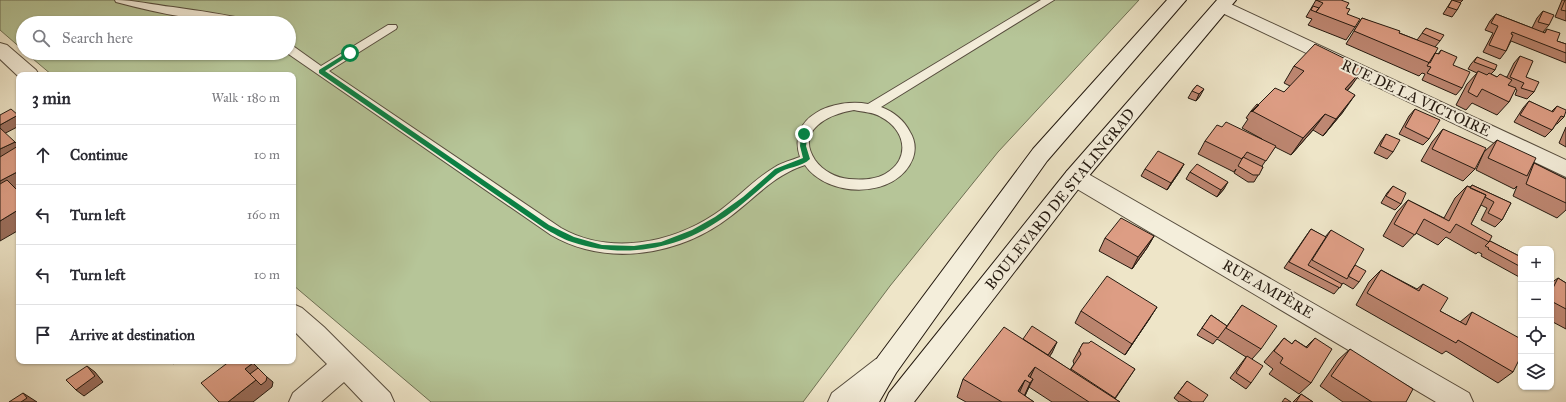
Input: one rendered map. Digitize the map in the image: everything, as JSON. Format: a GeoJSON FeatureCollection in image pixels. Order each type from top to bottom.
{"type":"FeatureCollection","features":[{"type":"Feature","properties":{"kind":"main road"},"geometry":{"type":"LineString","coordinates":[[865,402],[887,365],[1040,155],[1177,0]]}},
{"type":"Feature","properties":{"kind":"main road","name":"RUE DE LA VICTOIRE"},"geometry":{"type":"LineString","coordinates":[[1224,3],[1566,169]]}},
{"type":"Feature","properties":{"kind":"main road","name":"BOULEVARD DE STALINGRAD"},"geometry":{"type":"LineString","coordinates":[[898,402],[1076,177],[1224,3]]}},
{"type":"Feature","properties":{"kind":"main road"},"geometry":{"type":"LineString","coordinates":[[0,49],[26,72]]}},
{"type":"Feature","properties":{"kind":"main road","name":"RUE AMPÈRE"},"geometry":{"type":"LineString","coordinates":[[1076,177],[1456,401]]}},
{"type":"Feature","properties":{"kind":"main road"},"geometry":{"type":"LineString","coordinates":[[296,318],[381,402]]}},
{"type":"Feature","properties":{"kind":"main road"},"geometry":{"type":"LineString","coordinates":[[842,402],[887,365]]}},
{"type":"Feature","properties":{"kind":"main road"},"geometry":{"type":"LineString","coordinates":[[302,402],[345,366]]}},
{"type":"Feature","properties":{"kind":"lane"},"geometry":{"type":"LineString","coordinates":[[120,0],[153,8],[208,16]]}},
{"type":"Feature","properties":{"kind":"lane"},"geometry":{"type":"LineString","coordinates":[[871,108],[1049,0]]}},
{"type":"Feature","properties":{"kind":"lane"},"geometry":{"type":"LineString","coordinates":[[321,71],[392,27]]}},
{"type":"Feature","properties":{"kind":"lane"},"geometry":{"type":"LineString","coordinates":[[296,54],[547,226],[572,240],[602,248],[634,248],[661,244],[694,232],[718,218],[777,171],[807,159]]}},
{"type":"Feature","properties":{"kind":"lane"},"geometry":{"type":"LineString","coordinates":[[854,106],[871,108],[886,114],[899,124],[906,135],[910,148],[906,161],[898,172],[884,180],[867,185],[848,184],[831,179],[817,170],[807,159],[803,146],[804,134],[811,122],[823,114],[837,108],[854,106]]}},
{"type":"Feature","properties":{"kind":"green space"},"geometry":{"type":"Polygon","coordinates":[[[0,0],[1139,0],[998,152],[890,286],[803,402],[431,402],[296,288],[296,72],[48,72],[34,60],[296,60],[296,16],[16,16],[16,44],[0,30],[0,0]]]}},
{"type":"Feature","properties":{"kind":"building"},"geometry":{"type":"Polygon","coordinates":[[[1316,0],[1341,0],[1349,3],[1346,8],[1350,9],[1347,14],[1360,19],[1355,27],[1316,12],[1323,3],[1316,0]]]}},
{"type":"Feature","properties":{"kind":"building"},"geometry":{"type":"Polygon","coordinates":[[[1452,0],[1461,3],[1457,10],[1448,7],[1452,0]]]}},
{"type":"Feature","properties":{"kind":"building"},"geometry":{"type":"Polygon","coordinates":[[[1566,0],[1566,11],[1561,10],[1566,0]]]}},
{"type":"Feature","properties":{"kind":"building"},"geometry":{"type":"Polygon","coordinates":[[[1313,6],[1319,8],[1316,12],[1311,10],[1313,6]]]}},
{"type":"Feature","properties":{"kind":"building"},"geometry":{"type":"Polygon","coordinates":[[[1543,11],[1554,15],[1549,25],[1538,22],[1543,11]]]}},
{"type":"Feature","properties":{"kind":"building"},"geometry":{"type":"Polygon","coordinates":[[[1496,14],[1545,33],[1547,29],[1560,33],[1557,41],[1566,44],[1566,53],[1512,32],[1511,34],[1513,35],[1506,51],[1489,45],[1498,26],[1491,23],[1496,14]]]}},
{"type":"Feature","properties":{"kind":"building"},"geometry":{"type":"Polygon","coordinates":[[[1362,18],[1400,31],[1399,33],[1438,48],[1430,63],[1354,31],[1362,18]]]}},
{"type":"Feature","properties":{"kind":"building"},"geometry":{"type":"Polygon","coordinates":[[[1426,28],[1444,35],[1440,41],[1422,33],[1426,28]]]}},
{"type":"Feature","properties":{"kind":"building"},"geometry":{"type":"Polygon","coordinates":[[[1315,44],[1364,68],[1345,89],[1355,95],[1336,119],[1325,114],[1303,138],[1252,111],[1275,88],[1284,92],[1304,71],[1294,66],[1315,44]]]}},
{"type":"Feature","properties":{"kind":"building"},"geometry":{"type":"Polygon","coordinates":[[[1441,50],[1457,57],[1453,65],[1470,72],[1462,88],[1427,73],[1431,67],[1427,66],[1435,53],[1439,54],[1441,50]]]}},
{"type":"Feature","properties":{"kind":"building"},"geometry":{"type":"Polygon","coordinates":[[[1520,56],[1533,61],[1526,77],[1539,82],[1534,92],[1521,88],[1524,83],[1510,77],[1520,56]]]}},
{"type":"Feature","properties":{"kind":"building"},"geometry":{"type":"Polygon","coordinates":[[[1477,57],[1497,65],[1495,70],[1474,62],[1477,57]]]}},
{"type":"Feature","properties":{"kind":"building"},"geometry":{"type":"Polygon","coordinates":[[[1478,71],[1487,75],[1489,73],[1497,77],[1500,74],[1512,80],[1508,85],[1516,88],[1509,102],[1482,89],[1477,97],[1468,92],[1478,71]]]}},
{"type":"Feature","properties":{"kind":"building"},"geometry":{"type":"Polygon","coordinates":[[[1197,85],[1204,89],[1199,94],[1192,91],[1197,85]]]}},
{"type":"Feature","properties":{"kind":"building"},"geometry":{"type":"Polygon","coordinates":[[[1529,101],[1553,112],[1557,106],[1566,110],[1564,117],[1561,116],[1552,130],[1520,115],[1529,101]]]}},
{"type":"Feature","properties":{"kind":"building"},"geometry":{"type":"Polygon","coordinates":[[[1257,104],[1259,105],[1252,112],[1251,111],[1257,104]]]}},
{"type":"Feature","properties":{"kind":"building"},"geometry":{"type":"Polygon","coordinates":[[[11,109],[16,113],[16,116],[0,125],[0,115],[11,109]]]}},
{"type":"Feature","properties":{"kind":"building"},"geometry":{"type":"Polygon","coordinates":[[[1415,109],[1440,120],[1429,139],[1405,127],[1415,109]]]}},
{"type":"Feature","properties":{"kind":"building"},"geometry":{"type":"Polygon","coordinates":[[[1226,122],[1276,146],[1266,161],[1247,152],[1242,159],[1205,141],[1217,125],[1222,127],[1226,122]]]}},
{"type":"Feature","properties":{"kind":"building"},"geometry":{"type":"Polygon","coordinates":[[[0,128],[15,142],[0,149],[0,128]]]}},
{"type":"Feature","properties":{"kind":"building"},"geometry":{"type":"Polygon","coordinates":[[[1443,129],[1486,148],[1475,169],[1432,149],[1443,129]]]}},
{"type":"Feature","properties":{"kind":"building"},"geometry":{"type":"Polygon","coordinates":[[[1386,134],[1400,140],[1393,152],[1380,146],[1386,134]]]}},
{"type":"Feature","properties":{"kind":"building"},"geometry":{"type":"Polygon","coordinates":[[[1497,140],[1536,158],[1527,176],[1488,158],[1497,140]]]}},
{"type":"Feature","properties":{"kind":"building"},"geometry":{"type":"Polygon","coordinates":[[[16,147],[16,173],[0,181],[0,157],[16,147]]]}},
{"type":"Feature","properties":{"kind":"building"},"geometry":{"type":"Polygon","coordinates":[[[1158,151],[1184,164],[1171,183],[1145,169],[1158,151]]]}},
{"type":"Feature","properties":{"kind":"building"},"geometry":{"type":"Polygon","coordinates":[[[1243,157],[1263,167],[1259,175],[1253,175],[1238,166],[1243,157]]]}},
{"type":"Feature","properties":{"kind":"building"},"geometry":{"type":"Polygon","coordinates":[[[1534,163],[1566,179],[1566,203],[1526,184],[1534,163]]]}},
{"type":"Feature","properties":{"kind":"building"},"geometry":{"type":"Polygon","coordinates":[[[1197,164],[1228,182],[1221,190],[1190,172],[1197,164]]]}},
{"type":"Feature","properties":{"kind":"building"},"geometry":{"type":"Polygon","coordinates":[[[7,180],[16,189],[16,211],[0,221],[0,184],[7,180]]]}},
{"type":"Feature","properties":{"kind":"building"},"geometry":{"type":"Polygon","coordinates":[[[1472,185],[1511,203],[1502,220],[1488,213],[1494,202],[1485,197],[1486,195],[1470,188],[1472,185]]]}},
{"type":"Feature","properties":{"kind":"building"},"geometry":{"type":"Polygon","coordinates":[[[1393,186],[1406,193],[1401,204],[1386,196],[1393,186]]]}},
{"type":"Feature","properties":{"kind":"building"},"geometry":{"type":"Polygon","coordinates":[[[1467,186],[1486,195],[1471,224],[1492,236],[1489,242],[1456,224],[1450,233],[1424,219],[1415,235],[1394,224],[1408,200],[1449,221],[1467,186]]]}},
{"type":"Feature","properties":{"kind":"building"},"geometry":{"type":"Polygon","coordinates":[[[1121,218],[1154,236],[1138,257],[1105,238],[1121,218]]]}},
{"type":"Feature","properties":{"kind":"building"},"geometry":{"type":"Polygon","coordinates":[[[1311,229],[1326,237],[1308,265],[1342,284],[1340,288],[1289,262],[1311,229]]]}},
{"type":"Feature","properties":{"kind":"building"},"geometry":{"type":"Polygon","coordinates":[[[1331,230],[1364,249],[1347,279],[1312,260],[1331,230]]]}},
{"type":"Feature","properties":{"kind":"building"},"geometry":{"type":"Polygon","coordinates":[[[1490,241],[1518,255],[1518,265],[1488,249],[1489,248],[1485,246],[1490,241]]]}},
{"type":"Feature","properties":{"kind":"building"},"geometry":{"type":"Polygon","coordinates":[[[1355,265],[1366,271],[1359,282],[1348,276],[1355,265]]]}},
{"type":"Feature","properties":{"kind":"building"},"geometry":{"type":"Polygon","coordinates":[[[1381,270],[1419,291],[1423,284],[1448,298],[1440,311],[1466,325],[1472,312],[1518,337],[1518,362],[1513,372],[1458,340],[1456,343],[1367,293],[1381,270]]]}},
{"type":"Feature","properties":{"kind":"building"},"geometry":{"type":"Polygon","coordinates":[[[1107,276],[1157,307],[1132,344],[1081,311],[1107,276]]]}},
{"type":"Feature","properties":{"kind":"building"},"geometry":{"type":"Polygon","coordinates":[[[1558,278],[1566,283],[1566,309],[1554,303],[1554,286],[1558,278]]]}},
{"type":"Feature","properties":{"kind":"building"},"geometry":{"type":"Polygon","coordinates":[[[1242,305],[1277,326],[1261,349],[1226,328],[1242,305]]]}},
{"type":"Feature","properties":{"kind":"building"},"geometry":{"type":"Polygon","coordinates":[[[1211,315],[1227,326],[1218,338],[1202,328],[1211,315]]]}},
{"type":"Feature","properties":{"kind":"building"},"geometry":{"type":"Polygon","coordinates":[[[1032,326],[1057,342],[1048,355],[1023,339],[1032,326]]]}},
{"type":"Feature","properties":{"kind":"building"},"geometry":{"type":"Polygon","coordinates":[[[1004,327],[1120,402],[1089,402],[1035,367],[1028,376],[1033,379],[1030,383],[1025,380],[1018,391],[1034,402],[1002,402],[963,379],[1004,327]]]}},
{"type":"Feature","properties":{"kind":"building"},"geometry":{"type":"Polygon","coordinates":[[[1284,338],[1292,344],[1295,340],[1307,348],[1315,338],[1332,349],[1311,383],[1280,363],[1283,358],[1274,351],[1284,338]]]}},
{"type":"Feature","properties":{"kind":"building"},"geometry":{"type":"Polygon","coordinates":[[[1091,341],[1135,369],[1115,398],[1071,369],[1081,354],[1079,350],[1083,343],[1089,343],[1091,341]]]}},
{"type":"Feature","properties":{"kind":"building"},"geometry":{"type":"Polygon","coordinates":[[[1350,349],[1413,389],[1406,402],[1372,402],[1331,376],[1350,349]]]}},
{"type":"Feature","properties":{"kind":"building"},"geometry":{"type":"Polygon","coordinates":[[[1247,356],[1263,366],[1251,383],[1236,373],[1247,356]]]}},
{"type":"Feature","properties":{"kind":"building"},"geometry":{"type":"Polygon","coordinates":[[[226,364],[252,364],[245,369],[256,380],[228,402],[219,402],[201,383],[226,364]]]}},
{"type":"Feature","properties":{"kind":"building"},"geometry":{"type":"Polygon","coordinates":[[[87,366],[95,376],[76,390],[66,380],[87,366]]]}},
{"type":"Feature","properties":{"kind":"building"},"geometry":{"type":"Polygon","coordinates":[[[258,368],[267,377],[266,381],[261,385],[250,374],[258,368]]]}},
{"type":"Feature","properties":{"kind":"building"},"geometry":{"type":"Polygon","coordinates":[[[1187,381],[1208,395],[1203,402],[1192,402],[1178,393],[1187,381]]]}},
{"type":"Feature","properties":{"kind":"building"},"geometry":{"type":"Polygon","coordinates":[[[23,393],[27,398],[21,402],[9,402],[23,393]]]}},
{"type":"Feature","properties":{"kind":"building"},"geometry":{"type":"Polygon","coordinates":[[[1301,394],[1313,402],[1296,402],[1301,394]]]}},
{"type":"Feature","properties":{"kind":"building"},"geometry":{"type":"Polygon","coordinates":[[[1285,398],[1291,402],[1282,402],[1285,398]]]}},
{"type":"Feature","properties":{"kind":"route"},"geometry":{"type":"LineString","coordinates":[[350,53],[321,71],[547,226],[572,240],[602,248],[634,248],[661,244],[694,232],[718,218],[777,171],[807,159],[803,146],[804,134]]}}]}
